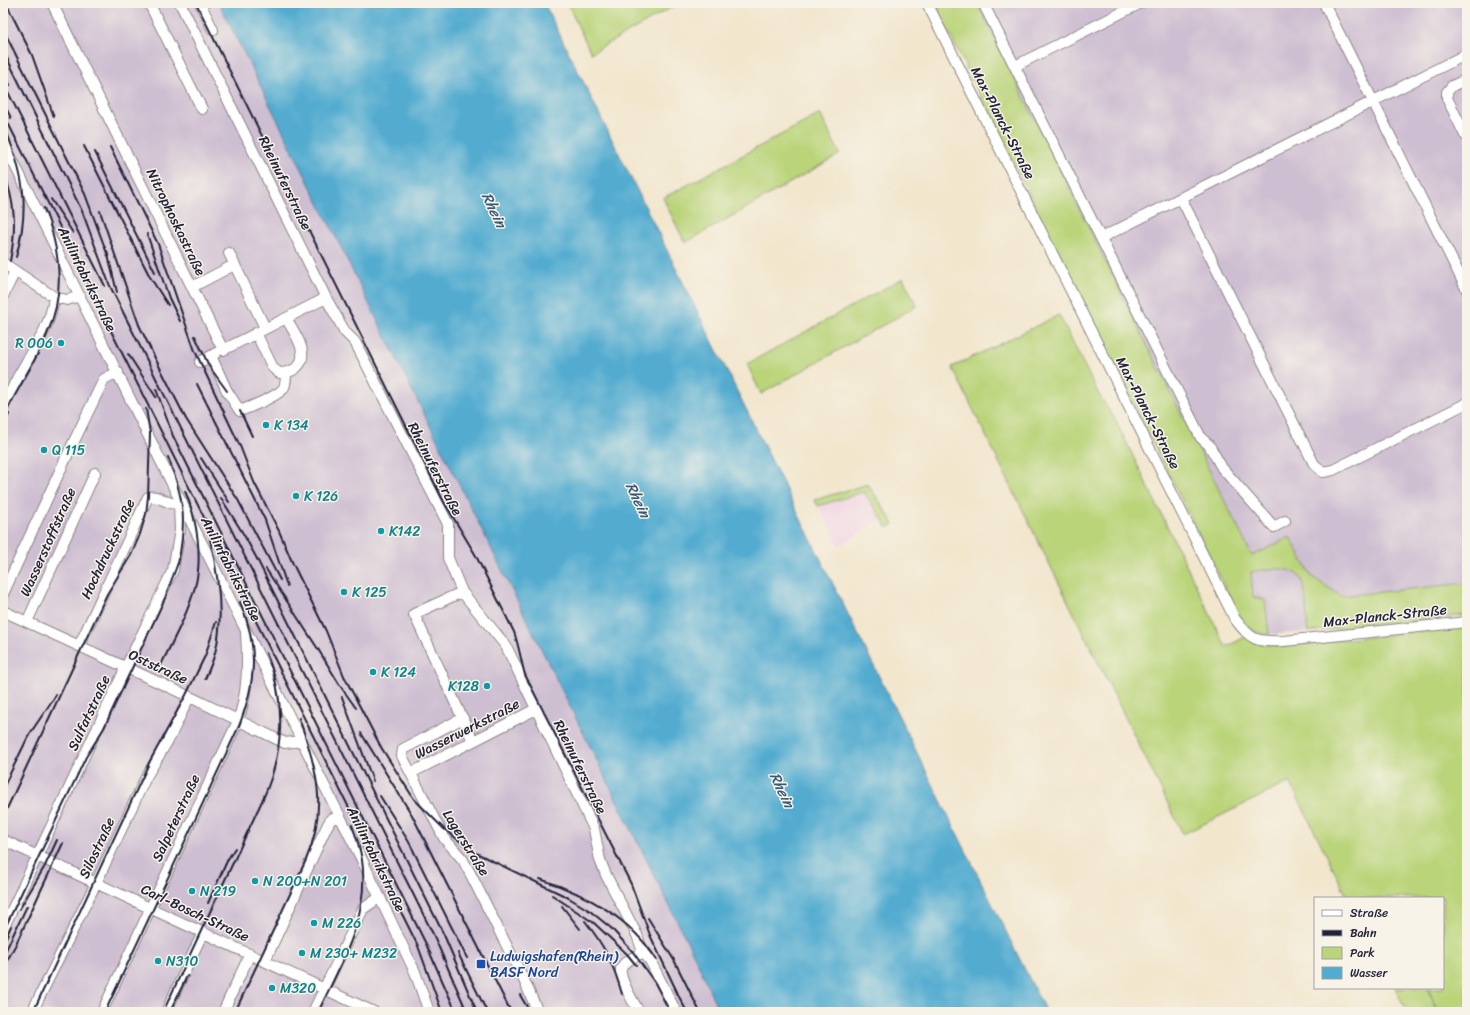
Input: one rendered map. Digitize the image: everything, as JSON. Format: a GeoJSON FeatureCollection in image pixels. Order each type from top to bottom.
{"type":"FeatureCollection","features":[{"type":"Feature","properties":{"kind":"street","name":"Nitrophoskastraße"},"geometry":{"type":"LineString","coordinates":[[52,3],[223,350]]}},
{"type":"Feature","properties":{"kind":"street"},"geometry":{"type":"LineString","coordinates":[[149,3],[202,109]]}},
{"type":"Feature","properties":{"kind":"street","name":"Rheinuferstraße"},"geometry":{"type":"LineString","coordinates":[[180,3],[326,298],[345,332],[355,342],[448,524],[448,558],[462,592],[506,646],[594,829],[600,860],[606,875],[637,935],[643,952],[651,962],[676,1012]]}},
{"type":"Feature","properties":{"kind":"street"},"geometry":{"type":"LineString","coordinates":[[200,3],[213,30]]}},
{"type":"Feature","properties":{"kind":"street","name":"Max-Planck-Straße"},"geometry":{"type":"LineString","coordinates":[[928,3],[1233,615],[1247,634],[1252,638],[1261,640],[1284,641],[1467,622]]}},
{"type":"Feature","properties":{"kind":"street"},"geometry":{"type":"LineString","coordinates":[[983,3],[1201,438],[1209,445],[1222,468],[1274,527],[1285,521]]}},
{"type":"Feature","properties":{"kind":"street"},"geometry":{"type":"LineString","coordinates":[[1015,66],[1141,3]]}},
{"type":"Feature","properties":{"kind":"street"},"geometry":{"type":"LineString","coordinates":[[1324,3],[1467,290]]}},
{"type":"Feature","properties":{"kind":"street"},"geometry":{"type":"LineString","coordinates":[[1101,238],[1467,54]]}},
{"type":"Feature","properties":{"kind":"street"},"geometry":{"type":"LineString","coordinates":[[1465,135],[1447,98],[1447,92],[1452,86],[1467,79]]}},
{"type":"Feature","properties":{"kind":"street","name":"Anilinfabrikstraße"},"geometry":{"type":"LineString","coordinates":[[3,141],[118,372],[180,503],[246,630],[380,896],[415,972],[429,1012]]}},
{"type":"Feature","properties":{"kind":"street"},"geometry":{"type":"LineString","coordinates":[[1181,198],[1314,464],[1323,472],[1334,470],[1467,403]]}},
{"type":"Feature","properties":{"kind":"street"},"geometry":{"type":"LineString","coordinates":[[229,254],[265,328]]}},
{"type":"Feature","properties":{"kind":"street"},"geometry":{"type":"LineString","coordinates":[[3,263],[54,297],[67,300],[80,296]]}},
{"type":"Feature","properties":{"kind":"street"},"geometry":{"type":"LineString","coordinates":[[192,287],[234,265]]}},
{"type":"Feature","properties":{"kind":"street"},"geometry":{"type":"LineString","coordinates":[[3,296],[15,271]]}},
{"type":"Feature","properties":{"kind":"street"},"geometry":{"type":"LineString","coordinates":[[3,409],[18,376],[39,342],[50,316],[54,297]]}},
{"type":"Feature","properties":{"kind":"street"},"geometry":{"type":"LineString","coordinates":[[200,362],[326,298]]}},
{"type":"Feature","properties":{"kind":"street"},"geometry":{"type":"LineString","coordinates":[[256,333],[274,368],[279,373],[286,373],[294,370],[301,365],[303,358],[301,346],[286,318]]}},
{"type":"Feature","properties":{"kind":"street"},"geometry":{"type":"LineString","coordinates":[[211,356],[227,391],[240,412],[276,394],[284,388],[286,373]]}},
{"type":"Feature","properties":{"kind":"street"},"geometry":{"type":"LineString","coordinates":[[3,594],[104,379],[118,372]]}},
{"type":"Feature","properties":{"kind":"street","name":"Wasserstoffstraße"},"geometry":{"type":"LineString","coordinates":[[27,622],[95,473]]}},
{"type":"Feature","properties":{"kind":"street","name":"Hochdruckstraße"},"geometry":{"type":"LineString","coordinates":[[79,646],[148,497],[152,496],[171,504],[180,503]]}},
{"type":"Feature","properties":{"kind":"street","name":"Sulfatstraße"},"geometry":{"type":"LineString","coordinates":[[3,929],[173,570],[180,530],[180,503]]}},
{"type":"Feature","properties":{"kind":"street"},"geometry":{"type":"LineString","coordinates":[[462,592],[414,614],[474,741]]}},
{"type":"Feature","properties":{"kind":"street","name":"Oststraße"},"geometry":{"type":"LineString","coordinates":[[3,611],[126,667],[285,743],[302,741]]}},
{"type":"Feature","properties":{"kind":"street","name":"Salpeterstraße"},"geometry":{"type":"LineString","coordinates":[[102,1012],[238,721],[246,692],[248,662],[246,630]]}},
{"type":"Feature","properties":{"kind":"street","name":"Silostraße"},"geometry":{"type":"LineString","coordinates":[[32,1012],[96,883],[146,777],[170,737],[189,697]]}},
{"type":"Feature","properties":{"kind":"street","name":"Wasserwerkstraße"},"geometry":{"type":"LineString","coordinates":[[411,773],[536,709]]}},
{"type":"Feature","properties":{"kind":"street","name":"Lagerstraße"},"geometry":{"type":"LineString","coordinates":[[463,718],[403,749],[402,756],[444,838],[463,860],[471,875],[523,978],[538,1012]]}},
{"type":"Feature","properties":{"kind":"street"},"geometry":{"type":"LineString","coordinates":[[265,961],[327,826],[331,819],[340,816]]}},
{"type":"Feature","properties":{"kind":"street","name":"Carl-Bosch-Straße"},"geometry":{"type":"LineString","coordinates":[[3,840],[374,1012]]}},
{"type":"Feature","properties":{"kind":"street"},"geometry":{"type":"LineString","coordinates":[[313,1012],[363,909],[380,896]]}},
{"type":"Feature","properties":{"kind":"street"},"geometry":{"type":"LineString","coordinates":[[166,1012],[203,932]]}},
{"type":"Feature","properties":{"kind":"street"},"geometry":{"type":"LineString","coordinates":[[639,1012],[624,984],[621,969],[628,961],[643,952]]}},
{"type":"Feature","properties":{"kind":"street"},"geometry":{"type":"LineString","coordinates":[[223,1012],[250,954]]}},
{"type":"Feature","properties":{"kind":"shaded area"},"geometry":{"type":"Polygon","coordinates":[[[3,3],[219,3],[696,959],[719,1012],[3,1012],[3,3]]]}},
{"type":"Feature","properties":{"kind":"shaded area"},"geometry":{"type":"Polygon","coordinates":[[[977,3],[1467,3],[1467,583],[1341,596],[1312,577],[1290,538],[1252,556],[977,3]]]}},
{"type":"Feature","properties":{"kind":"shaded area"},"geometry":{"type":"Polygon","coordinates":[[[864,492],[882,519],[839,546],[818,506],[864,492]]]}},
{"type":"Feature","properties":{"kind":"shaded area"},"geometry":{"type":"Polygon","coordinates":[[[1280,568],[1297,573],[1303,581],[1308,632],[1269,635],[1265,600],[1253,598],[1251,572],[1280,568]]]}},
{"type":"Feature","properties":{"kind":"green space"},"geometry":{"type":"Polygon","coordinates":[[[567,3],[680,3],[591,53],[567,3]]]}},
{"type":"Feature","properties":{"kind":"green space"},"geometry":{"type":"Polygon","coordinates":[[[934,3],[977,3],[1252,556],[1290,537],[1312,577],[1341,596],[1467,583],[1467,615],[1308,632],[1306,600],[1301,579],[1295,573],[1285,569],[1271,569],[1251,572],[1253,597],[1265,600],[1269,635],[1255,631],[1245,624],[1233,606],[1221,579],[934,3]]]}},
{"type":"Feature","properties":{"kind":"green space"},"geometry":{"type":"Polygon","coordinates":[[[820,114],[840,154],[685,243],[663,198],[820,114]]]}},
{"type":"Feature","properties":{"kind":"green space"},"geometry":{"type":"Polygon","coordinates":[[[903,278],[917,306],[761,394],[747,364],[903,278]]]}},
{"type":"Feature","properties":{"kind":"green space"},"geometry":{"type":"Polygon","coordinates":[[[1059,315],[1098,393],[1116,421],[1226,647],[1245,637],[1262,644],[1281,646],[1467,627],[1467,1012],[1439,1012],[1428,989],[1444,989],[1444,897],[1348,897],[1290,782],[1183,834],[952,367],[1059,315]]]}},
{"type":"Feature","properties":{"kind":"green space"},"geometry":{"type":"Polygon","coordinates":[[[868,484],[894,524],[888,528],[864,492],[818,506],[814,500],[868,484]]]}},
{"type":"Feature","properties":{"kind":"green space"},"geometry":{"type":"Polygon","coordinates":[[[1396,989],[1427,989],[1438,1012],[1407,1012],[1396,989]]]}},
{"type":"Feature","properties":{"kind":"water","name":"Rhein"},"geometry":{"type":"Polygon","coordinates":[[[219,3],[544,3],[1046,1012],[719,1012],[696,959],[219,3]]]}},
{"type":"Feature","properties":{"kind":"railway"},"geometry":{"type":"LineString","coordinates":[[6,3],[32,55],[54,117]]}},
{"type":"Feature","properties":{"kind":"railway"},"geometry":{"type":"LineString","coordinates":[[196,3],[444,502],[475,554],[514,632],[525,675],[631,884],[650,935],[678,994]]}},
{"type":"Feature","properties":{"kind":"railway"},"geometry":{"type":"LineString","coordinates":[[3,29],[85,194],[108,256]]}},
{"type":"Feature","properties":{"kind":"railway"},"geometry":{"type":"LineString","coordinates":[[3,50],[82,211],[110,286],[434,936],[467,1012]]}},
{"type":"Feature","properties":{"kind":"railway"},"geometry":{"type":"LineString","coordinates":[[3,71],[10,85]]}},
{"type":"Feature","properties":{"kind":"railway"},"geometry":{"type":"LineString","coordinates":[[3,82],[105,286]]}},
{"type":"Feature","properties":{"kind":"railway"},"geometry":{"type":"LineString","coordinates":[[3,102],[11,118]]}},
{"type":"Feature","properties":{"kind":"railway"},"geometry":{"type":"LineString","coordinates":[[3,113],[108,323]]}},
{"type":"Feature","properties":{"kind":"railway"},"geometry":{"type":"LineString","coordinates":[[6,130],[17,163],[23,192],[23,223],[16,257]]}},
{"type":"Feature","properties":{"kind":"railway"},"geometry":{"type":"LineString","coordinates":[[84,146],[150,277],[168,305]]}},
{"type":"Feature","properties":{"kind":"railway"},"geometry":{"type":"LineString","coordinates":[[110,147],[158,244],[195,351],[240,446],[254,482],[326,631],[344,676],[382,749]]}},
{"type":"Feature","properties":{"kind":"railway"},"geometry":{"type":"LineString","coordinates":[[95,152],[155,272]]}},
{"type":"Feature","properties":{"kind":"railway"},"geometry":{"type":"LineString","coordinates":[[3,169],[10,193],[14,215],[14,237],[10,261]]}},
{"type":"Feature","properties":{"kind":"railway"},"geometry":{"type":"LineString","coordinates":[[51,199],[73,233]]}},
{"type":"Feature","properties":{"kind":"railway"},"geometry":{"type":"LineString","coordinates":[[3,418],[42,345],[53,318],[57,303],[59,287],[57,255],[50,224],[44,208]]}},
{"type":"Feature","properties":{"kind":"railway"},"geometry":{"type":"LineString","coordinates":[[100,211],[139,325],[152,352],[186,419],[238,500],[280,580]]}},
{"type":"Feature","properties":{"kind":"railway"},"geometry":{"type":"LineString","coordinates":[[147,234],[169,298],[180,321]]}},
{"type":"Feature","properties":{"kind":"railway"},"geometry":{"type":"LineString","coordinates":[[107,251],[117,292]]}},
{"type":"Feature","properties":{"kind":"railway"},"geometry":{"type":"LineString","coordinates":[[105,319],[418,946],[442,1012]]}},
{"type":"Feature","properties":{"kind":"railway"},"geometry":{"type":"LineString","coordinates":[[195,336],[209,366],[227,391]]}},
{"type":"Feature","properties":{"kind":"railway"},"geometry":{"type":"LineString","coordinates":[[128,354],[156,397]]}},
{"type":"Feature","properties":{"kind":"railway"},"geometry":{"type":"LineString","coordinates":[[197,384],[265,520],[287,586]]}},
{"type":"Feature","properties":{"kind":"railway"},"geometry":{"type":"LineString","coordinates":[[156,389],[173,436],[426,944],[456,1012]]}},
{"type":"Feature","properties":{"kind":"railway"},"geometry":{"type":"LineString","coordinates":[[4,815],[107,594],[131,555],[140,534],[146,514],[148,497],[150,433],[146,409]]}},
{"type":"Feature","properties":{"kind":"railway"},"geometry":{"type":"LineString","coordinates":[[240,411],[252,436]]}},
{"type":"Feature","properties":{"kind":"railway"},"geometry":{"type":"LineString","coordinates":[[3,427],[9,414]]}},
{"type":"Feature","properties":{"kind":"railway"},"geometry":{"type":"LineString","coordinates":[[168,457],[181,497],[183,521],[178,564]]}},
{"type":"Feature","properties":{"kind":"railway"},"geometry":{"type":"LineString","coordinates":[[201,458],[229,502]]}},
{"type":"Feature","properties":{"kind":"railway"},"geometry":{"type":"LineString","coordinates":[[159,669],[188,608],[195,587],[197,575],[199,551],[198,538],[193,514],[185,491]]}},
{"type":"Feature","properties":{"kind":"railway"},"geometry":{"type":"LineString","coordinates":[[221,498],[256,557],[444,935],[477,1012]]}},
{"type":"Feature","properties":{"kind":"railway"},"geometry":{"type":"LineString","coordinates":[[205,679],[215,653],[220,625],[218,581],[210,539],[211,542]]}},
{"type":"Feature","properties":{"kind":"railway"},"geometry":{"type":"LineString","coordinates":[[3,932],[86,757],[104,728],[165,598],[179,560]]}},
{"type":"Feature","properties":{"kind":"railway"},"geometry":{"type":"LineString","coordinates":[[266,569],[356,708]]}},
{"type":"Feature","properties":{"kind":"railway"},"geometry":{"type":"LineString","coordinates":[[105,1012],[239,726],[245,710],[252,679],[253,649],[246,618],[240,602]]}},
{"type":"Feature","properties":{"kind":"railway"},"geometry":{"type":"LineString","coordinates":[[33,1012],[150,761],[186,695],[205,656],[216,622]]}},
{"type":"Feature","properties":{"kind":"railway"},"geometry":{"type":"LineString","coordinates":[[163,1012],[262,801],[275,765],[280,727],[280,709],[273,671],[266,653]]}},
{"type":"Feature","properties":{"kind":"railway"},"geometry":{"type":"LineString","coordinates":[[3,788],[29,735],[56,695]]}},
{"type":"Feature","properties":{"kind":"railway"},"geometry":{"type":"LineString","coordinates":[[342,697],[373,781]]}},
{"type":"Feature","properties":{"kind":"railway"},"geometry":{"type":"LineString","coordinates":[[235,1012],[306,860],[313,841],[317,823],[318,789],[315,771],[299,718]]}},
{"type":"Feature","properties":{"kind":"railway"},"geometry":{"type":"LineString","coordinates":[[361,733],[412,815],[511,1012]]}},
{"type":"Feature","properties":{"kind":"railway"},"geometry":{"type":"LineString","coordinates":[[379,744],[414,799],[444,829],[474,852],[569,898],[590,911],[611,928],[633,952],[655,983],[670,1012]]}},
{"type":"Feature","properties":{"kind":"railway"},"geometry":{"type":"LineString","coordinates":[[380,796],[409,842],[467,958]]}},
{"type":"Feature","properties":{"kind":"railway"},"geometry":{"type":"LineString","coordinates":[[318,1012],[352,939],[362,901],[362,860],[352,825]]}},
{"type":"Feature","properties":{"kind":"railway"},"geometry":{"type":"LineString","coordinates":[[19,910],[45,866],[57,840]]}},
{"type":"Feature","properties":{"kind":"railway"},"geometry":{"type":"LineString","coordinates":[[3,968],[15,946],[63,843]]}},
{"type":"Feature","properties":{"kind":"railway"},"geometry":{"type":"LineString","coordinates":[[208,903],[228,859],[235,848]]}},
{"type":"Feature","properties":{"kind":"railway"},"geometry":{"type":"LineString","coordinates":[[540,879],[575,892],[606,909],[634,931],[657,960]]}},
{"type":"Feature","properties":{"kind":"railway"},"geometry":{"type":"LineString","coordinates":[[552,895],[594,923],[627,954],[636,965]]}},
{"type":"Feature","properties":{"kind":"railway"},"geometry":{"type":"LineString","coordinates":[[3,956],[27,906]]}},
{"type":"Feature","properties":{"kind":"railway"},"geometry":{"type":"LineString","coordinates":[[562,906],[580,929]]}},
{"type":"Feature","properties":{"kind":"railway"},"geometry":{"type":"LineString","coordinates":[[648,918],[674,960],[700,1012]]}},
{"type":"Feature","properties":{"kind":"railway"},"geometry":{"type":"LineString","coordinates":[[585,921],[598,938],[608,956],[616,974],[622,994]]}},
{"type":"Feature","properties":{"kind":"railway"},"geometry":{"type":"LineString","coordinates":[[3,944],[11,926]]}},
{"type":"Feature","properties":{"kind":"railway"},"geometry":{"type":"LineString","coordinates":[[458,953],[487,1012]]}},
{"type":"Feature","properties":{"kind":"railway"},"geometry":{"type":"LineString","coordinates":[[170,1012],[187,976]]}},
{"type":"Feature","properties":{"kind":"railway"},"geometry":{"type":"LineString","coordinates":[[675,989],[687,1012]]}},
{"type":"Feature","properties":{"kind":"railway"},"geometry":{"type":"LineString","coordinates":[[520,995],[530,1012]]}},
{"type":"Feature","properties":{"kind":"place","name":"R 006"},"geometry":{"type":"Point","coordinates":[61,343]}},
{"type":"Feature","properties":{"kind":"place","name":"K 134"},"geometry":{"type":"Point","coordinates":[266,425]}},
{"type":"Feature","properties":{"kind":"place","name":"Q 115"},"geometry":{"type":"Point","coordinates":[44,450]}},
{"type":"Feature","properties":{"kind":"place","name":"K 126"},"geometry":{"type":"Point","coordinates":[296,496]}},
{"type":"Feature","properties":{"kind":"place","name":"K142"},"geometry":{"type":"Point","coordinates":[381,531]}},
{"type":"Feature","properties":{"kind":"place","name":"K 125"},"geometry":{"type":"Point","coordinates":[344,592]}},
{"type":"Feature","properties":{"kind":"place","name":"K 124"},"geometry":{"type":"Point","coordinates":[373,672]}},
{"type":"Feature","properties":{"kind":"place","name":"K128"},"geometry":{"type":"Point","coordinates":[487,686]}},
{"type":"Feature","properties":{"kind":"place","name":"N 200+N 201"},"geometry":{"type":"Point","coordinates":[255,881]}},
{"type":"Feature","properties":{"kind":"place","name":"N 219"},"geometry":{"type":"Point","coordinates":[192,891]}},
{"type":"Feature","properties":{"kind":"place","name":"M 226"},"geometry":{"type":"Point","coordinates":[314,923]}},
{"type":"Feature","properties":{"kind":"place","name":"M 230+ M232"},"geometry":{"type":"Point","coordinates":[302,953]}},
{"type":"Feature","properties":{"kind":"place","name":"N310"},"geometry":{"type":"Point","coordinates":[158,961]}},
{"type":"Feature","properties":{"kind":"place","name":"Ludwigshafen(Rhein) BASF Nord"},"geometry":{"type":"Point","coordinates":[481,964]}},
{"type":"Feature","properties":{"kind":"place","name":"M320"},"geometry":{"type":"Point","coordinates":[272,988]}}]}
